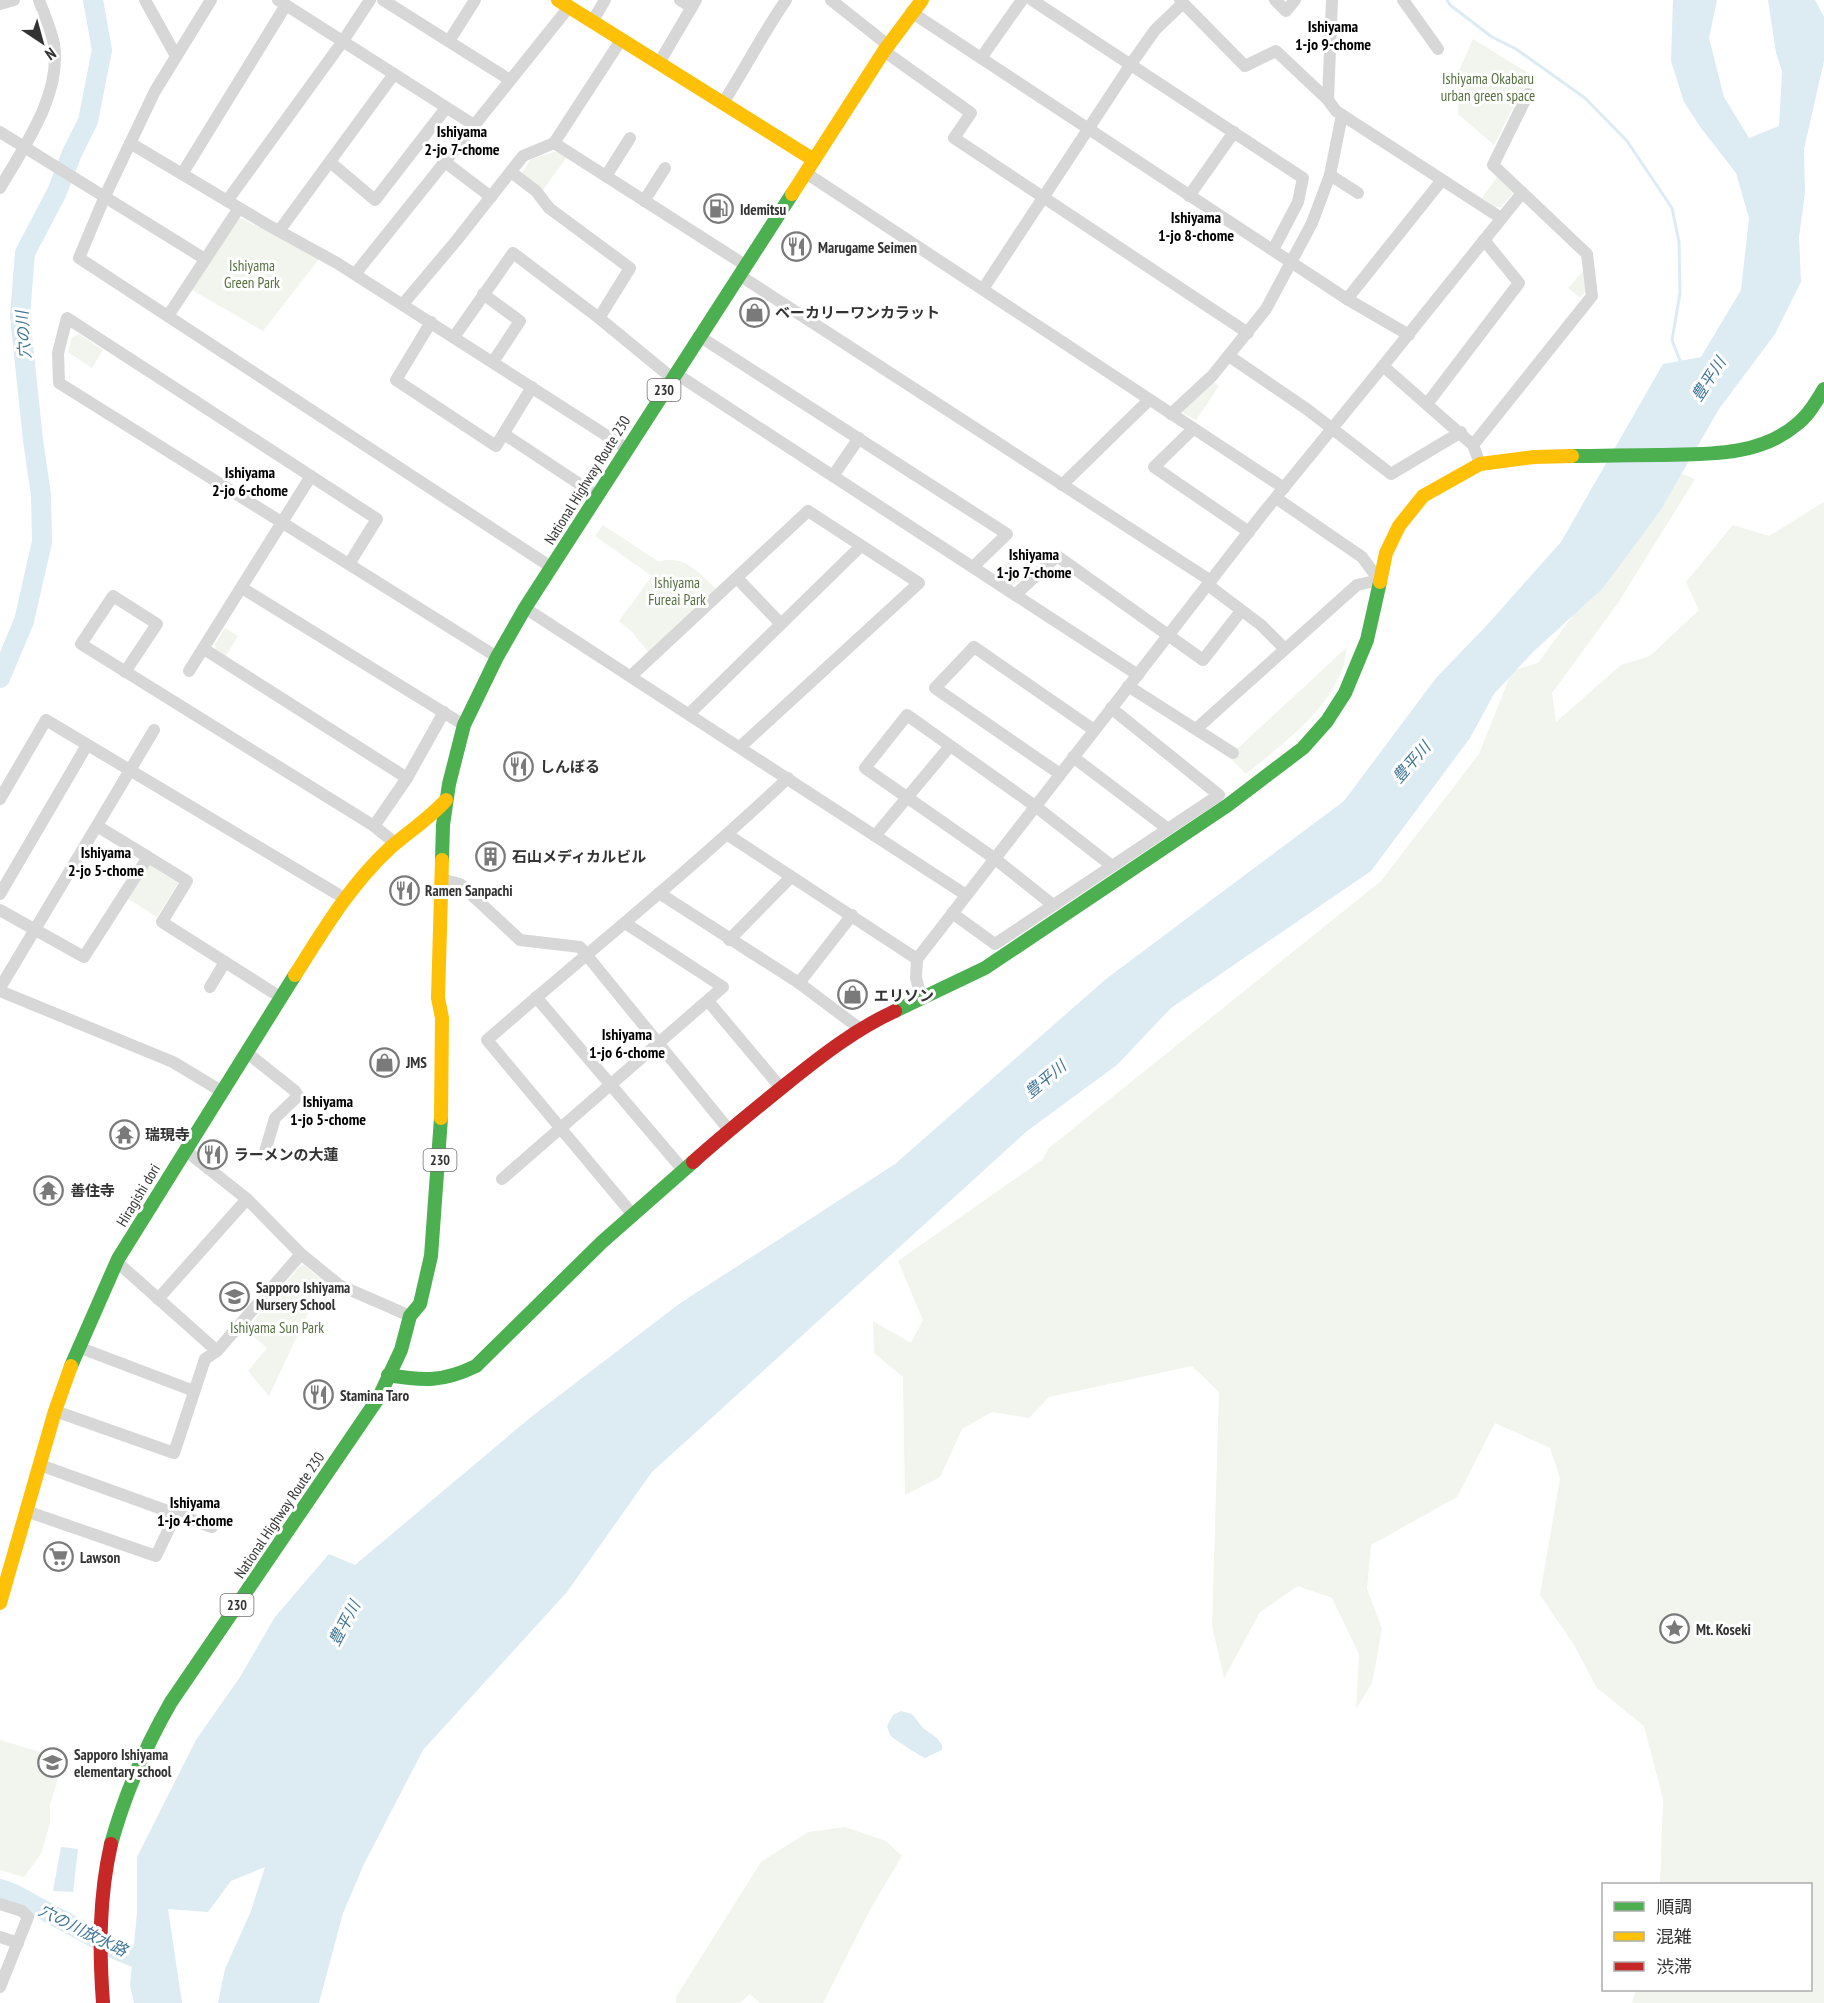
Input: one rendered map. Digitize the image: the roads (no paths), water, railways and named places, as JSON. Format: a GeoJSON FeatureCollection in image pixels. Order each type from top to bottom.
{"type":"FeatureCollection","features":[{"type":"Feature","properties":{"kind":"main road","name":"National Highway Route 230"},"geometry":{"type":"LineString","coordinates":[[103,2003],[100,1963],[106,1866],[124,1798],[150,1738],[178,1692],[379,1397],[401,1350],[410,1316],[420,1304],[431,1256],[437,1206],[441,1134],[442,1018],[438,998],[443,825],[446,800],[464,725],[497,657],[525,608],[596,495],[886,48],[922,0]]}},
{"type":"Feature","properties":{"kind":"main road"},"geometry":{"type":"LineString","coordinates":[[563,3],[814,160]]}},
{"type":"Feature","properties":{"kind":"main road"},"geometry":{"type":"LineString","coordinates":[[388,1375],[422,1381],[439,1381],[455,1377],[476,1366],[553,1288],[633,1215],[729,1130],[831,1047],[859,1028],[985,968],[1218,811],[1303,748],[1327,721],[1345,693],[1367,640],[1386,553],[1399,526],[1423,496],[1480,464],[1534,457],[1714,454],[1740,450],[1766,442],[1787,431],[1804,417],[1824,389]]}},
{"type":"Feature","properties":{"kind":"main road","name":"Hiragishi dori"},"geometry":{"type":"LineString","coordinates":[[0,1603],[55,1411],[78,1347],[117,1262],[221,1091],[344,898],[395,843],[432,815],[446,800]]}},
{"type":"Feature","properties":{"kind":"main road","name":"National Highway Route 230"},"geometry":{"type":"LineString","coordinates":[[428,1022],[428,1010],[438,998]]}},
{"type":"Feature","properties":{"kind":"main road","name":"National Highway Route 230"},"geometry":{"type":"LineString","coordinates":[[410,1316],[407,1300],[418,1253],[424,1209],[425,1150]]}},
{"type":"Feature","properties":{"kind":"street"},"geometry":{"type":"LineString","coordinates":[[0,4],[14,0]]}},
{"type":"Feature","properties":{"kind":"street"},"geometry":{"type":"LineString","coordinates":[[0,188],[37,124],[53,83],[54,45],[39,0]]}},
{"type":"Feature","properties":{"kind":"street"},"geometry":{"type":"LineString","coordinates":[[145,0],[176,56]]}},
{"type":"Feature","properties":{"kind":"street"},"geometry":{"type":"LineString","coordinates":[[211,0],[155,91],[105,196],[79,258],[551,567]]}},
{"type":"Feature","properties":{"kind":"street"},"geometry":{"type":"LineString","coordinates":[[227,201],[370,0]]}},
{"type":"Feature","properties":{"kind":"street"},"geometry":{"type":"LineString","coordinates":[[383,0],[510,80]]}},
{"type":"Feature","properties":{"kind":"street"},"geometry":{"type":"LineString","coordinates":[[449,42],[475,0]]}},
{"type":"Feature","properties":{"kind":"street"},"geometry":{"type":"LineString","coordinates":[[592,22],[605,0]]}},
{"type":"Feature","properties":{"kind":"street"},"geometry":{"type":"LineString","coordinates":[[658,63],[694,3],[680,0]]}},
{"type":"Feature","properties":{"kind":"street"},"geometry":{"type":"LineString","coordinates":[[723,103],[746,68],[764,31],[786,0]]}},
{"type":"Feature","properties":{"kind":"street"},"geometry":{"type":"LineString","coordinates":[[831,0],[886,48],[971,113],[954,138],[1248,333]]}},
{"type":"Feature","properties":{"kind":"street"},"geometry":{"type":"LineString","coordinates":[[981,58],[1022,0]]}},
{"type":"Feature","properties":{"kind":"street"},"geometry":{"type":"LineString","coordinates":[[1032,0],[1303,178],[1298,202],[1273,250]]}},
{"type":"Feature","properties":{"kind":"street"},"geometry":{"type":"LineString","coordinates":[[1275,0],[1286,11],[1294,0]]}},
{"type":"Feature","properties":{"kind":"street"},"geometry":{"type":"LineString","coordinates":[[1328,100],[1332,0]]}},
{"type":"Feature","properties":{"kind":"street"},"geometry":{"type":"LineString","coordinates":[[1403,0],[1438,49]]}},
{"type":"Feature","properties":{"kind":"street"},"geometry":{"type":"LineString","coordinates":[[983,289],[1131,64],[1155,30],[1181,1],[1245,66],[1276,51],[1328,100],[1336,111],[1502,218]]}},
{"type":"Feature","properties":{"kind":"street"},"geometry":{"type":"LineString","coordinates":[[182,174],[282,2],[474,125]]}},
{"type":"Feature","properties":{"kind":"street"},"geometry":{"type":"LineString","coordinates":[[355,274],[510,80],[563,3]]}},
{"type":"Feature","properties":{"kind":"street"},"geometry":{"type":"LineString","coordinates":[[911,12],[1347,299],[1409,335]]}},
{"type":"Feature","properties":{"kind":"street"},"geometry":{"type":"LineString","coordinates":[[403,304],[523,156],[554,143],[621,40]]}},
{"type":"Feature","properties":{"kind":"street"},"geometry":{"type":"LineString","coordinates":[[279,231],[394,74]]}},
{"type":"Feature","properties":{"kind":"street"},"geometry":{"type":"LineString","coordinates":[[1473,445],[1593,296],[1587,254],[1492,165],[1528,94]]}},
{"type":"Feature","properties":{"kind":"street"},"geometry":{"type":"LineString","coordinates":[[330,162],[375,200],[446,108]]}},
{"type":"Feature","properties":{"kind":"street"},"geometry":{"type":"LineString","coordinates":[[1171,414],[1212,376],[1266,309],[1312,223],[1330,175],[1342,115]]}},
{"type":"Feature","properties":{"kind":"street"},"geometry":{"type":"LineString","coordinates":[[0,132],[205,259]]}},
{"type":"Feature","properties":{"kind":"street"},"geometry":{"type":"LineString","coordinates":[[1189,196],[1234,132]]}},
{"type":"Feature","properties":{"kind":"street"},"geometry":{"type":"LineString","coordinates":[[606,176],[630,138]]}},
{"type":"Feature","properties":{"kind":"street"},"geometry":{"type":"LineString","coordinates":[[130,143],[355,274],[626,448]]}},
{"type":"Feature","properties":{"kind":"street"},"geometry":{"type":"LineString","coordinates":[[554,143],[644,201],[742,270],[1209,583],[1261,625],[1285,649]]}},
{"type":"Feature","properties":{"kind":"street"},"geometry":{"type":"LineString","coordinates":[[445,162],[491,197]]}},
{"type":"Feature","properties":{"kind":"street"},"geometry":{"type":"LineString","coordinates":[[644,201],[665,168]]}},
{"type":"Feature","properties":{"kind":"street"},"geometry":{"type":"LineString","coordinates":[[511,172],[536,191],[549,208],[630,268],[599,318]]}},
{"type":"Feature","properties":{"kind":"street"},"geometry":{"type":"LineString","coordinates":[[806,173],[1193,429],[1362,557],[1379,580],[1357,585],[1196,729]]}},
{"type":"Feature","properties":{"kind":"street"},"geometry":{"type":"LineString","coordinates":[[1330,175],[1358,193]]}},
{"type":"Feature","properties":{"kind":"street"},"geometry":{"type":"LineString","coordinates":[[1347,299],[1442,180]]}},
{"type":"Feature","properties":{"kind":"street"},"geometry":{"type":"LineString","coordinates":[[921,997],[916,978],[917,959],[1249,532],[1522,193]]}},
{"type":"Feature","properties":{"kind":"street"},"geometry":{"type":"LineString","coordinates":[[168,316],[239,208]]}},
{"type":"Feature","properties":{"kind":"street"},"geometry":{"type":"LineString","coordinates":[[1427,404],[1519,283],[1484,240]]}},
{"type":"Feature","properties":{"kind":"street"},"geometry":{"type":"LineString","coordinates":[[454,337],[513,253],[673,375],[834,476],[1137,675]]}},
{"type":"Feature","properties":{"kind":"street"},"geometry":{"type":"LineString","coordinates":[[483,294],[520,321],[493,362]]}},
{"type":"Feature","properties":{"kind":"street"},"geometry":{"type":"LineString","coordinates":[[349,564],[377,519],[67,318],[58,353],[59,383],[497,657]]}},
{"type":"Feature","properties":{"kind":"street"},"geometry":{"type":"LineString","coordinates":[[431,322],[396,380],[496,447],[532,387]]}},
{"type":"Feature","properties":{"kind":"street"},"geometry":{"type":"LineString","coordinates":[[699,336],[1007,534],[973,567]]}},
{"type":"Feature","properties":{"kind":"street"},"geometry":{"type":"LineString","coordinates":[[1229,356],[1308,410],[1391,474],[1461,432]]}},
{"type":"Feature","properties":{"kind":"street"},"geometry":{"type":"LineString","coordinates":[[1383,366],[1461,432],[1473,445],[1480,464]]}},
{"type":"Feature","properties":{"kind":"street"},"geometry":{"type":"LineString","coordinates":[[1062,485],[1149,400]]}},
{"type":"Feature","properties":{"kind":"street"},"geometry":{"type":"LineString","coordinates":[[1193,429],[1154,468],[1249,532]]}},
{"type":"Feature","properties":{"kind":"street"},"geometry":{"type":"LineString","coordinates":[[504,434],[596,495]]}},
{"type":"Feature","properties":{"kind":"street"},"geometry":{"type":"LineString","coordinates":[[834,476],[859,438]]}},
{"type":"Feature","properties":{"kind":"street"},"geometry":{"type":"LineString","coordinates":[[189,671],[311,476]]}},
{"type":"Feature","properties":{"kind":"street"},"geometry":{"type":"LineString","coordinates":[[631,676],[808,511],[919,583],[740,747]]}},
{"type":"Feature","properties":{"kind":"street"},"geometry":{"type":"LineString","coordinates":[[689,714],[861,546]]}},
{"type":"Feature","properties":{"kind":"street"},"geometry":{"type":"LineString","coordinates":[[1015,595],[1057,556],[1203,660],[1241,611]]}},
{"type":"Feature","properties":{"kind":"street"},"geometry":{"type":"LineString","coordinates":[[737,578],[782,624]]}},
{"type":"Feature","properties":{"kind":"street"},"geometry":{"type":"LineString","coordinates":[[242,588],[464,725]]}},
{"type":"Feature","properties":{"kind":"street"},"geometry":{"type":"LineString","coordinates":[[125,672],[157,624],[113,596],[81,644],[125,672],[374,825],[395,843]]}},
{"type":"Feature","properties":{"kind":"street"},"geometry":{"type":"LineString","coordinates":[[525,608],[966,895]]}},
{"type":"Feature","properties":{"kind":"street"},"geometry":{"type":"LineString","coordinates":[[1060,774],[935,688],[974,647],[1094,730]]}},
{"type":"Feature","properties":{"kind":"street"},"geometry":{"type":"LineString","coordinates":[[204,649],[407,778]]}},
{"type":"Feature","properties":{"kind":"street"},"geometry":{"type":"LineString","coordinates":[[1128,686],[1233,753]]}},
{"type":"Feature","properties":{"kind":"street"},"geometry":{"type":"LineString","coordinates":[[952,913],[994,944],[1219,795],[1111,708]]}},
{"type":"Feature","properties":{"kind":"street"},"geometry":{"type":"LineString","coordinates":[[374,825],[407,778],[444,712]]}},
{"type":"Feature","properties":{"kind":"street"},"geometry":{"type":"LineString","coordinates":[[1053,905],[994,858],[866,768],[908,715],[1035,806],[1112,866]]}},
{"type":"Feature","properties":{"kind":"street"},"geometry":{"type":"LineString","coordinates":[[0,799],[46,720],[344,898]]}},
{"type":"Feature","properties":{"kind":"street"},"geometry":{"type":"LineString","coordinates":[[154,730],[0,990],[173,1062],[221,1091]]}},
{"type":"Feature","properties":{"kind":"street"},"geometry":{"type":"LineString","coordinates":[[0,894],[87,745]]}},
{"type":"Feature","properties":{"kind":"street"},"geometry":{"type":"LineString","coordinates":[[875,836],[950,746]]}},
{"type":"Feature","properties":{"kind":"street"},"geometry":{"type":"LineString","coordinates":[[1073,757],[1168,829]]}},
{"type":"Feature","properties":{"kind":"street"},"geometry":{"type":"LineString","coordinates":[[633,1215],[487,1040],[728,835],[788,778]]}},
{"type":"Feature","properties":{"kind":"street"},"geometry":{"type":"LineString","coordinates":[[97,826],[187,881],[162,922],[280,997]]}},
{"type":"Feature","properties":{"kind":"street"},"geometry":{"type":"LineString","coordinates":[[728,835],[917,959]]}},
{"type":"Feature","properties":{"kind":"street"},"geometry":{"type":"LineString","coordinates":[[0,910],[84,957],[148,857]]}},
{"type":"Feature","properties":{"kind":"street"},"geometry":{"type":"LineString","coordinates":[[729,940],[791,877]]}},
{"type":"Feature","properties":{"kind":"street"},"geometry":{"type":"LineString","coordinates":[[441,879],[460,884],[520,940],[580,947],[729,1130]]}},
{"type":"Feature","properties":{"kind":"street"},"geometry":{"type":"LineString","coordinates":[[659,893],[799,983],[859,1028]]}},
{"type":"Feature","properties":{"kind":"street"},"geometry":{"type":"LineString","coordinates":[[799,983],[852,915]]}},
{"type":"Feature","properties":{"kind":"street"},"geometry":{"type":"LineString","coordinates":[[502,1179],[723,987],[625,923]]}},
{"type":"Feature","properties":{"kind":"street"},"geometry":{"type":"LineString","coordinates":[[210,987],[225,962]]}},
{"type":"Feature","properties":{"kind":"street"},"geometry":{"type":"LineString","coordinates":[[536,997],[684,1171]]}},
{"type":"Feature","properties":{"kind":"street"},"geometry":{"type":"LineString","coordinates":[[708,1001],[781,1088]]}},
{"type":"Feature","properties":{"kind":"street"},"geometry":{"type":"LineString","coordinates":[[246,1052],[295,1091],[298,1096],[275,1118],[264,1155]]}},
{"type":"Feature","properties":{"kind":"street"},"geometry":{"type":"LineString","coordinates":[[185,1150],[247,1199],[301,1254],[339,1285],[410,1316]]}},
{"type":"Feature","properties":{"kind":"street"},"geometry":{"type":"LineString","coordinates":[[158,1299],[247,1199]]}},
{"type":"Feature","properties":{"kind":"street"},"geometry":{"type":"LineString","coordinates":[[55,1411],[174,1453],[205,1359],[218,1351],[301,1254]]}},
{"type":"Feature","properties":{"kind":"street"},"geometry":{"type":"LineString","coordinates":[[117,1262],[218,1351]]}},
{"type":"Feature","properties":{"kind":"street"},"geometry":{"type":"LineString","coordinates":[[78,1347],[194,1391]]}},
{"type":"Feature","properties":{"kind":"street"},"geometry":{"type":"LineString","coordinates":[[40,1465],[212,1527]]}},
{"type":"Feature","properties":{"kind":"street"},"geometry":{"type":"LineString","coordinates":[[26,1512],[156,1556],[176,1514]]}},
{"type":"Feature","properties":{"kind":"street"},"geometry":{"type":"LineString","coordinates":[[0,1904],[22,1911],[28,1917],[0,1987]]}},
{"type":"Feature","properties":{"kind":"street"},"geometry":{"type":"LineString","coordinates":[[0,1937],[18,1943]]}},
{"type":"Feature","properties":{"kind":"water","name":"豊平川"},"geometry":{"type":"Polygon","coordinates":[[[1673,0],[1717,0],[1709,38],[1724,97],[1749,138],[1779,126],[1782,71],[1776,53],[1768,0],[1815,0],[1824,17],[1824,61],[1804,149],[1805,192],[1799,237],[1801,282],[1775,334],[1719,409],[1660,511],[1603,588],[1533,652],[1494,694],[1470,738],[1371,871],[1171,1008],[1117,1065],[1027,1131],[652,1472],[567,1592],[423,1750],[364,1864],[343,1913],[319,2003],[218,2003],[225,1969],[251,1911],[265,1867],[231,1881],[208,1912],[168,1909],[182,2003],[134,2003],[130,1985],[137,1913],[137,1857],[196,1740],[240,1677],[275,1617],[329,1554],[355,1565],[531,1417],[679,1304],[895,1164],[1106,979],[1344,801],[1436,678],[1561,542],[1663,364],[1701,357],[1741,290],[1749,218],[1736,173],[1684,102],[1671,61],[1673,0]]]}},
{"type":"Feature","properties":{"kind":"water"},"geometry":{"type":"Polygon","coordinates":[[[901,1711],[912,1714],[923,1728],[937,1738],[942,1745],[942,1750],[925,1758],[891,1736],[887,1726],[893,1715],[901,1711]]]}},
{"type":"Feature","properties":{"kind":"water"},"geometry":{"type":"Polygon","coordinates":[[[61,1847],[78,1849],[73,1892],[53,1891],[61,1847]]]}},
{"type":"Feature","properties":{"kind":"waterway","name":"穴の川"},"geometry":{"type":"LineString","coordinates":[[0,678],[24,621],[42,542],[41,495],[20,316],[25,253],[57,192],[72,153],[88,121],[102,50],[93,0]]}},
{"type":"Feature","properties":{"kind":"waterway"},"geometry":{"type":"LineString","coordinates":[[1447,0],[1450,5],[1492,37],[1516,49],[1585,98],[1627,141],[1672,208],[1679,242],[1680,293],[1672,340],[1681,363]]}},
{"type":"Feature","properties":{"kind":"waterway","name":"穴の川放水路"},"geometry":{"type":"LineString","coordinates":[[0,1889],[14,1894],[117,1950],[156,1966]]}},
{"type":"Feature","properties":{"kind":"place","name":"Idemitsu"},"geometry":{"type":"Point","coordinates":[719,209]}},
{"type":"Feature","properties":{"kind":"place","name":"Marugame Seimen"},"geometry":{"type":"Point","coordinates":[797,247]}},
{"type":"Feature","properties":{"kind":"place","name":"ベーカリーワンカラット"},"geometry":{"type":"Point","coordinates":[754,312]}},
{"type":"Feature","properties":{"kind":"place","name":"しんぼる"},"geometry":{"type":"Point","coordinates":[519,766]}},
{"type":"Feature","properties":{"kind":"place","name":"石山メディカルビル"},"geometry":{"type":"Point","coordinates":[491,856]}},
{"type":"Feature","properties":{"kind":"place","name":"Ramen Sanpachi"},"geometry":{"type":"Point","coordinates":[404,890]}},
{"type":"Feature","properties":{"kind":"place","name":"エリソン"},"geometry":{"type":"Point","coordinates":[853,995]}},
{"type":"Feature","properties":{"kind":"place","name":"JMS"},"geometry":{"type":"Point","coordinates":[385,1062]}},
{"type":"Feature","properties":{"kind":"place","name":"瑞現寺"},"geometry":{"type":"Point","coordinates":[124,1134]}},
{"type":"Feature","properties":{"kind":"place","name":"ラーメンの大蓮"},"geometry":{"type":"Point","coordinates":[213,1154]}},
{"type":"Feature","properties":{"kind":"place","name":"善住寺"},"geometry":{"type":"Point","coordinates":[49,1190]}},
{"type":"Feature","properties":{"kind":"place","name":"Sapporo Ishiyama Nursery School"},"geometry":{"type":"Point","coordinates":[235,1296]}},
{"type":"Feature","properties":{"kind":"place","name":"Stamina Taro"},"geometry":{"type":"Point","coordinates":[319,1395]}},
{"type":"Feature","properties":{"kind":"place","name":"Lawson"},"geometry":{"type":"Point","coordinates":[59,1557]}},
{"type":"Feature","properties":{"kind":"place","name":"Mt. Koseki"},"geometry":{"type":"Point","coordinates":[1675,1629]}},
{"type":"Feature","properties":{"kind":"place","name":"Sapporo Ishiyama elementary school"},"geometry":{"type":"Point","coordinates":[53,1763]}},
{"type":"Feature","properties":{"kind":"district","name":"Ishiyama 1-jo 9-chome"},"geometry":{"type":"Point","coordinates":[1333,35]}},
{"type":"Feature","properties":{"kind":"district","name":"Ishiyama 2-jo 7-chome"},"geometry":{"type":"Point","coordinates":[462,140]}},
{"type":"Feature","properties":{"kind":"district","name":"Ishiyama 1-jo 8-chome"},"geometry":{"type":"Point","coordinates":[1196,226]}},
{"type":"Feature","properties":{"kind":"district","name":"Ishiyama 2-jo 6-chome"},"geometry":{"type":"Point","coordinates":[250,481]}},
{"type":"Feature","properties":{"kind":"district","name":"Ishiyama 1-jo 7-chome"},"geometry":{"type":"Point","coordinates":[1034,563]}},
{"type":"Feature","properties":{"kind":"district","name":"Ishiyama 2-jo 5-chome"},"geometry":{"type":"Point","coordinates":[106,861]}},
{"type":"Feature","properties":{"kind":"district","name":"Ishiyama 1-jo 6-chome"},"geometry":{"type":"Point","coordinates":[627,1043]}},
{"type":"Feature","properties":{"kind":"district","name":"Ishiyama 1-jo 5-chome"},"geometry":{"type":"Point","coordinates":[328,1110]}},
{"type":"Feature","properties":{"kind":"district","name":"Ishiyama 1-jo 4-chome"},"geometry":{"type":"Point","coordinates":[195,1511]}},
{"type":"Feature","properties":{"kind":"park label","name":"Ishiyama Okabaru urban green space"},"geometry":{"type":"Point","coordinates":[1488,86]}},
{"type":"Feature","properties":{"kind":"park label","name":"Ishiyama Green Park"},"geometry":{"type":"Point","coordinates":[252,274]}},
{"type":"Feature","properties":{"kind":"park label","name":"Ishiyama Fureai Park"},"geometry":{"type":"Point","coordinates":[677,590]}},
{"type":"Feature","properties":{"kind":"park label","name":"Ishiyama Sun Park"},"geometry":{"type":"Point","coordinates":[277,1327]}}]}
